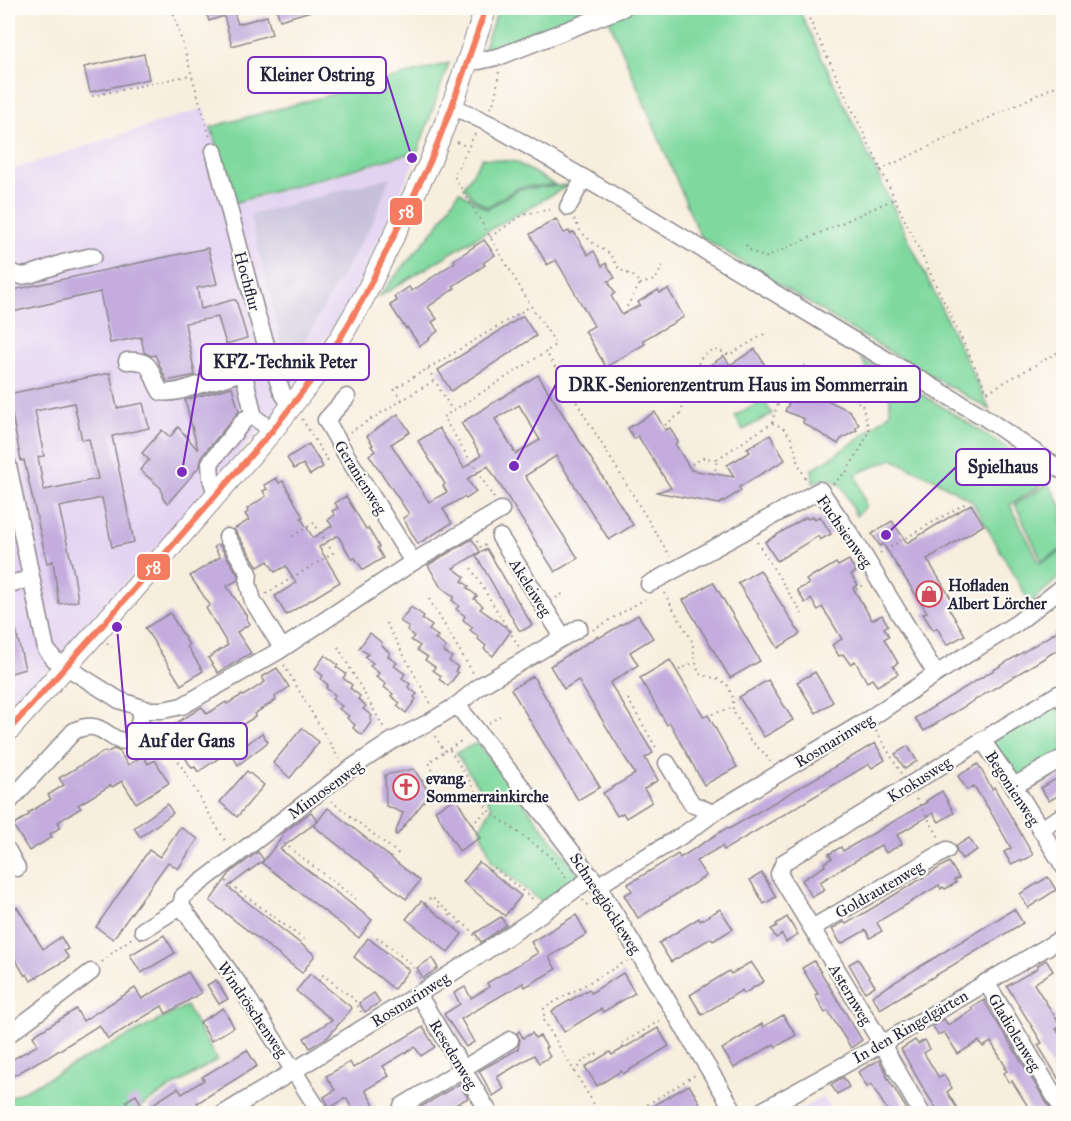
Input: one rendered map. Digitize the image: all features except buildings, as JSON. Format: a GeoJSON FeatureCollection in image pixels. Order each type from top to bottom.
{"type":"FeatureCollection","features":[{"type":"Feature","properties":{"kind":"main road"},"geometry":{"type":"LineString","coordinates":[[8,731],[272,431],[297,413],[364,297],[430,162],[486,8]]}},
{"type":"Feature","properties":{"kind":"street"},"geometry":{"type":"LineString","coordinates":[[467,59],[479,61],[501,56],[623,8]]}},
{"type":"Feature","properties":{"kind":"street"},"geometry":{"type":"LineString","coordinates":[[452,106],[482,120],[584,178],[984,417],[1064,472]]}},
{"type":"Feature","properties":{"kind":"street","name":"Hochflur"},"geometry":{"type":"LineString","coordinates":[[214,151],[271,361],[282,392],[297,413]]}},
{"type":"Feature","properties":{"kind":"street"},"geometry":{"type":"LineString","coordinates":[[568,207],[584,178]]}},
{"type":"Feature","properties":{"kind":"street"},"geometry":{"type":"LineString","coordinates":[[8,272],[22,276],[93,256]]}},
{"type":"Feature","properties":{"kind":"street"},"geometry":{"type":"LineString","coordinates":[[127,361],[140,360],[146,364],[161,392],[166,393],[228,377],[271,361]]}},
{"type":"Feature","properties":{"kind":"street"},"geometry":{"type":"LineString","coordinates":[[244,379],[254,417],[272,431]]}},
{"type":"Feature","properties":{"kind":"street","name":"Geranienweg"},"geometry":{"type":"LineString","coordinates":[[347,397],[326,420],[413,561]]}},
{"type":"Feature","properties":{"kind":"street"},"geometry":{"type":"LineString","coordinates":[[216,495],[210,463],[245,419],[254,417]]}},
{"type":"Feature","properties":{"kind":"street"},"geometry":{"type":"LineString","coordinates":[[8,465],[48,663],[41,694]]}},
{"type":"Feature","properties":{"kind":"street","name":"Fuchsienweg"},"geometry":{"type":"LineString","coordinates":[[653,582],[818,491],[867,560],[936,674]]}},
{"type":"Feature","properties":{"kind":"street"},"geometry":{"type":"LineString","coordinates":[[46,650],[54,659],[119,700],[145,709],[163,711],[182,706],[279,650],[498,504]]}},
{"type":"Feature","properties":{"kind":"street"},"geometry":{"type":"LineString","coordinates":[[227,537],[249,573],[248,583],[253,601],[279,650]]}},
{"type":"Feature","properties":{"kind":"street","name":"Akeleiweg"},"geometry":{"type":"LineString","coordinates":[[500,537],[563,637]]}},
{"type":"Feature","properties":{"kind":"street"},"geometry":{"type":"LineString","coordinates":[[8,584],[31,579]]}},
{"type":"Feature","properties":{"kind":"street","name":"Rosmarinweg"},"geometry":{"type":"LineString","coordinates":[[224,1113],[423,992],[548,910],[575,889],[616,874],[869,719],[1017,623],[1064,586]]}},
{"type":"Feature","properties":{"kind":"street","name":"Mimosenweg"},"geometry":{"type":"LineString","coordinates":[[143,930],[181,906],[183,896],[347,771],[392,741],[457,705],[480,686],[579,628]]}},
{"type":"Feature","properties":{"kind":"street","name":"Krokusweg"},"geometry":{"type":"LineString","coordinates":[[779,874],[784,862],[1058,694],[1064,702]]}},
{"type":"Feature","properties":{"kind":"street","name":"Schneeglöckleweg"},"geometry":{"type":"LineString","coordinates":[[457,705],[595,881],[736,1113]]}},
{"type":"Feature","properties":{"kind":"street"},"geometry":{"type":"LineString","coordinates":[[8,803],[74,731],[83,727],[93,727],[120,740],[126,740],[134,736],[145,709]]}},
{"type":"Feature","properties":{"kind":"street","name":"Begonienweg"},"geometry":{"type":"LineString","coordinates":[[982,740],[1014,786],[1064,867]]}},
{"type":"Feature","properties":{"kind":"street"},"geometry":{"type":"LineString","coordinates":[[1014,786],[1064,757]]}},
{"type":"Feature","properties":{"kind":"street"},"geometry":{"type":"LineString","coordinates":[[667,763],[692,804],[713,813]]}},
{"type":"Feature","properties":{"kind":"street"},"geometry":{"type":"LineString","coordinates":[[1040,829],[1064,815]]}},
{"type":"Feature","properties":{"kind":"street","name":"Goldrautenweg"},"geometry":{"type":"LineString","coordinates":[[812,928],[947,850]]}},
{"type":"Feature","properties":{"kind":"street"},"geometry":{"type":"LineString","coordinates":[[8,851],[17,868]]}},
{"type":"Feature","properties":{"kind":"street","name":"Asternweg"},"geometry":{"type":"LineString","coordinates":[[779,874],[922,1113]]}},
{"type":"Feature","properties":{"kind":"street","name":"Windröschenweg"},"geometry":{"type":"LineString","coordinates":[[181,906],[240,986],[321,1113]]}},
{"type":"Feature","properties":{"kind":"street","name":"In den Ringelgärten"},"geometry":{"type":"LineString","coordinates":[[756,1113],[882,1044],[1064,937]]}},
{"type":"Feature","properties":{"kind":"street"},"geometry":{"type":"LineString","coordinates":[[8,1035],[91,972]]}},
{"type":"Feature","properties":{"kind":"street","name":"Gladiolenweg"},"geometry":{"type":"LineString","coordinates":[[986,982],[1064,1112]]}},
{"type":"Feature","properties":{"kind":"street","name":"Resedenweg"},"geometry":{"type":"LineString","coordinates":[[423,992],[463,1069],[490,1113]]}},
{"type":"Feature","properties":{"kind":"street"},"geometry":{"type":"LineString","coordinates":[[402,1106],[510,1040]]}},
{"type":"Feature","properties":{"kind":"path"},"geometry":{"type":"LineString","coordinates":[[172,8],[214,151]]}},
{"type":"Feature","properties":{"kind":"path"},"geometry":{"type":"LineString","coordinates":[[804,8],[987,392],[1064,349]]}},
{"type":"Feature","properties":{"kind":"path"},"geometry":{"type":"LineString","coordinates":[[498,504],[443,417],[556,345],[454,176],[482,120],[495,100],[501,56]]}},
{"type":"Feature","properties":{"kind":"path"},"geometry":{"type":"LineString","coordinates":[[92,96],[191,75]]}},
{"type":"Feature","properties":{"kind":"path"},"geometry":{"type":"LineString","coordinates":[[880,171],[1064,82]]}},
{"type":"Feature","properties":{"kind":"path"},"geometry":{"type":"LineString","coordinates":[[746,245],[750,250],[765,258],[894,199]]}},
{"type":"Feature","properties":{"kind":"path"},"geometry":{"type":"LineString","coordinates":[[490,237],[524,214],[568,207],[581,232],[610,254],[619,268],[634,277],[640,284]]}},
{"type":"Feature","properties":{"kind":"path"},"geometry":{"type":"LineString","coordinates":[[625,310],[640,284],[655,280],[664,264]]}},
{"type":"Feature","properties":{"kind":"path"},"geometry":{"type":"LineString","coordinates":[[402,400],[394,389],[531,306]]}},
{"type":"Feature","properties":{"kind":"path"},"geometry":{"type":"LineString","coordinates":[[665,425],[680,414],[700,359],[708,351],[718,350],[729,355],[768,332]]}},
{"type":"Feature","properties":{"kind":"path"},"geometry":{"type":"LineString","coordinates":[[546,352],[678,568]]}},
{"type":"Feature","properties":{"kind":"path"},"geometry":{"type":"LineString","coordinates":[[692,464],[703,458],[717,459],[772,423],[775,408],[790,381],[805,366]]}},
{"type":"Feature","properties":{"kind":"path"},"geometry":{"type":"LineString","coordinates":[[428,369],[452,411]]}},
{"type":"Feature","properties":{"kind":"path"},"geometry":{"type":"LineString","coordinates":[[297,413],[327,460],[340,445],[402,400],[435,380]]}},
{"type":"Feature","properties":{"kind":"path"},"geometry":{"type":"LineString","coordinates":[[772,423],[782,427],[790,436],[806,479],[818,491],[834,483],[847,471],[869,430],[862,404],[855,401],[859,391]]}},
{"type":"Feature","properties":{"kind":"path"},"geometry":{"type":"LineString","coordinates":[[715,471],[717,459]]}},
{"type":"Feature","properties":{"kind":"path"},"geometry":{"type":"LineString","coordinates":[[867,560],[966,503]]}},
{"type":"Feature","properties":{"kind":"path"},"geometry":{"type":"LineString","coordinates":[[253,601],[333,553],[314,523],[291,537]]}},
{"type":"Feature","properties":{"kind":"path"},"geometry":{"type":"LineString","coordinates":[[749,529],[802,614]]}},
{"type":"Feature","properties":{"kind":"path"},"geometry":{"type":"LineString","coordinates":[[471,568],[526,660]]}},
{"type":"Feature","properties":{"kind":"path"},"geometry":{"type":"LineString","coordinates":[[579,628],[593,630],[646,598],[653,582]]}},
{"type":"Feature","properties":{"kind":"path"},"geometry":{"type":"LineString","coordinates":[[653,582],[692,641],[699,674],[721,680],[728,686],[733,698],[733,711],[749,740],[765,754],[777,775]]}},
{"type":"Feature","properties":{"kind":"path"},"geometry":{"type":"LineString","coordinates":[[429,599],[480,686]]}},
{"type":"Feature","properties":{"kind":"path"},"geometry":{"type":"LineString","coordinates":[[386,623],[433,720],[444,751]]}},
{"type":"Feature","properties":{"kind":"path"},"geometry":{"type":"LineString","coordinates":[[338,647],[392,741]]}},
{"type":"Feature","properties":{"kind":"path"},"geometry":{"type":"LineString","coordinates":[[279,650],[347,771]]}},
{"type":"Feature","properties":{"kind":"path"},"geometry":{"type":"LineString","coordinates":[[679,670],[695,662]]}},
{"type":"Feature","properties":{"kind":"path"},"geometry":{"type":"LineString","coordinates":[[712,714],[733,708]]}},
{"type":"Feature","properties":{"kind":"path"},"geometry":{"type":"LineString","coordinates":[[145,709],[235,857]]}},
{"type":"Feature","properties":{"kind":"path"},"geometry":{"type":"LineString","coordinates":[[869,719],[898,768]]}},
{"type":"Feature","properties":{"kind":"path"},"geometry":{"type":"LineString","coordinates":[[422,781],[434,774],[429,762],[449,749],[489,811],[549,855],[575,889]]}},
{"type":"Feature","properties":{"kind":"path"},"geometry":{"type":"LineString","coordinates":[[908,786],[947,850]]}},
{"type":"Feature","properties":{"kind":"path"},"geometry":{"type":"LineString","coordinates":[[319,792],[400,855]]}},
{"type":"Feature","properties":{"kind":"path"},"geometry":{"type":"LineString","coordinates":[[471,824],[489,811]]}},
{"type":"Feature","properties":{"kind":"path"},"geometry":{"type":"LineString","coordinates":[[267,831],[356,899]]}},
{"type":"Feature","properties":{"kind":"path"},"geometry":{"type":"LineString","coordinates":[[490,871],[493,867],[548,910]]}},
{"type":"Feature","properties":{"kind":"path"},"geometry":{"type":"LineString","coordinates":[[214,872],[307,942]]}},
{"type":"Feature","properties":{"kind":"path"},"geometry":{"type":"LineString","coordinates":[[425,904],[431,897],[471,930],[484,952]]}},
{"type":"Feature","properties":{"kind":"path"},"geometry":{"type":"LineString","coordinates":[[435,912],[440,905]]}},
{"type":"Feature","properties":{"kind":"path"},"geometry":{"type":"LineString","coordinates":[[446,921],[451,914]]}},
{"type":"Feature","properties":{"kind":"path"},"geometry":{"type":"LineString","coordinates":[[456,929],[460,922]]}},
{"type":"Feature","properties":{"kind":"path"},"geometry":{"type":"LineString","coordinates":[[91,972],[143,930]]}},
{"type":"Feature","properties":{"kind":"path"},"geometry":{"type":"LineString","coordinates":[[374,943],[378,937],[411,964],[423,992]]}},
{"type":"Feature","properties":{"kind":"path"},"geometry":{"type":"LineString","coordinates":[[383,950],[387,945]]}},
{"type":"Feature","properties":{"kind":"path"},"geometry":{"type":"LineString","coordinates":[[392,958],[396,952]]}},
{"type":"Feature","properties":{"kind":"path"},"geometry":{"type":"LineString","coordinates":[[600,1113],[544,1021],[544,1008],[639,954]]}},
{"type":"Feature","properties":{"kind":"path"},"geometry":{"type":"LineString","coordinates":[[403,966],[406,960]]}},
{"type":"Feature","properties":{"kind":"path"},"geometry":{"type":"LineString","coordinates":[[319,981],[323,975],[354,999],[369,1025]]}},
{"type":"Feature","properties":{"kind":"path"},"geometry":{"type":"LineString","coordinates":[[331,991],[336,985]]}},
{"type":"Feature","properties":{"kind":"path"},"geometry":{"type":"LineString","coordinates":[[342,1000],[347,994]]}},
{"type":"Feature","properties":{"kind":"path"},"geometry":{"type":"LineString","coordinates":[[624,1048],[621,1044],[674,1013]]}},
{"type":"Feature","properties":{"kind":"path"},"geometry":{"type":"LineString","coordinates":[[646,1029],[648,1033]]}},
{"type":"Feature","properties":{"kind":"path"},"geometry":{"type":"LineString","coordinates":[[574,1072],[583,1061],[596,1053],[599,1059]]}},
{"type":"Feature","properties":{"kind":"path"},"geometry":{"type":"LineString","coordinates":[[632,1113],[707,1067]]}},
{"type":"Feature","properties":{"kind":"shaded area"},"geometry":{"type":"Polygon","coordinates":[[[204,108],[232,205],[419,152],[355,292],[314,358],[277,411],[8,715],[8,171],[204,108]]]}},
{"type":"Feature","properties":{"kind":"shaded area"},"geometry":{"type":"Polygon","coordinates":[[[390,177],[373,221],[288,369],[250,215],[390,177]]]}},
{"type":"Feature","properties":{"kind":"shaded area"},"geometry":{"type":"Polygon","coordinates":[[[823,1097],[833,1113],[795,1113],[823,1097]]]}},
{"type":"Feature","properties":{"kind":"green space"},"geometry":{"type":"Polygon","coordinates":[[[499,8],[798,8],[990,410],[856,332],[700,236],[604,9],[489,57],[482,52],[499,8]]]}},
{"type":"Feature","properties":{"kind":"green space"},"geometry":{"type":"Polygon","coordinates":[[[449,63],[418,151],[233,203],[211,127],[449,63]]]}},
{"type":"Feature","properties":{"kind":"green space"},"geometry":{"type":"Polygon","coordinates":[[[482,158],[516,162],[555,185],[519,187],[487,207],[471,196],[464,187],[482,158]]]}},
{"type":"Feature","properties":{"kind":"green space"},"geometry":{"type":"Polygon","coordinates":[[[569,185],[377,298],[439,224],[459,191],[487,209],[519,189],[569,185]]]}},
{"type":"Feature","properties":{"kind":"green space"},"geometry":{"type":"Polygon","coordinates":[[[862,359],[1040,469],[1048,481],[1010,505],[1040,563],[1063,551],[1063,574],[1030,603],[972,501],[934,479],[892,459],[856,474],[866,506],[856,516],[842,486],[828,477],[813,483],[812,469],[872,429],[890,413],[890,398],[875,385],[862,359]]]}},
{"type":"Feature","properties":{"kind":"green space"},"geometry":{"type":"Polygon","coordinates":[[[764,400],[772,414],[743,430],[735,416],[764,400]]]}},
{"type":"Feature","properties":{"kind":"green space"},"geometry":{"type":"Polygon","coordinates":[[[1049,484],[1063,509],[1063,549],[1042,561],[1015,504],[1049,484]]]}},
{"type":"Feature","properties":{"kind":"green space"},"geometry":{"type":"Polygon","coordinates":[[[1058,694],[1063,702],[1063,757],[1014,786],[982,740],[1058,694]]]}},
{"type":"Feature","properties":{"kind":"green space"},"geometry":{"type":"Polygon","coordinates":[[[477,743],[582,878],[543,903],[492,862],[480,828],[492,807],[456,753],[477,743]]]}},
{"type":"Feature","properties":{"kind":"green space"},"geometry":{"type":"Polygon","coordinates":[[[186,1006],[217,1060],[130,1113],[8,1114],[8,1099],[186,1006]]]}},
{"type":"Feature","properties":{"kind":"transit line","name":"58"},"geometry":{"type":"LineString","coordinates":[[8,731],[272,431],[317,373],[341,337],[364,297],[430,162],[486,8]]}},
{"type":"Feature","properties":{"kind":"place","name":"Kleiner Ostring"},"geometry":{"type":"Point","coordinates":[412,158]}},
{"type":"Feature","properties":{"kind":"place","name":"DRK-Seniorenzentrum Haus im Sommerrain"},"geometry":{"type":"Point","coordinates":[514,466]}},
{"type":"Feature","properties":{"kind":"place","name":"KFZ-Technik Peter"},"geometry":{"type":"Point","coordinates":[182,472]}},
{"type":"Feature","properties":{"kind":"place","name":"Spielhaus"},"geometry":{"type":"Point","coordinates":[886,535]}},
{"type":"Feature","properties":{"kind":"place","name":"Hofladen Albert Lörcher"},"geometry":{"type":"Point","coordinates":[929,594]}},
{"type":"Feature","properties":{"kind":"place","name":"Auf der Gans"},"geometry":{"type":"Point","coordinates":[117,627]}},
{"type":"Feature","properties":{"kind":"place","name":"evang. Sommerrainkirche"},"geometry":{"type":"Point","coordinates":[406,787]}}]}
